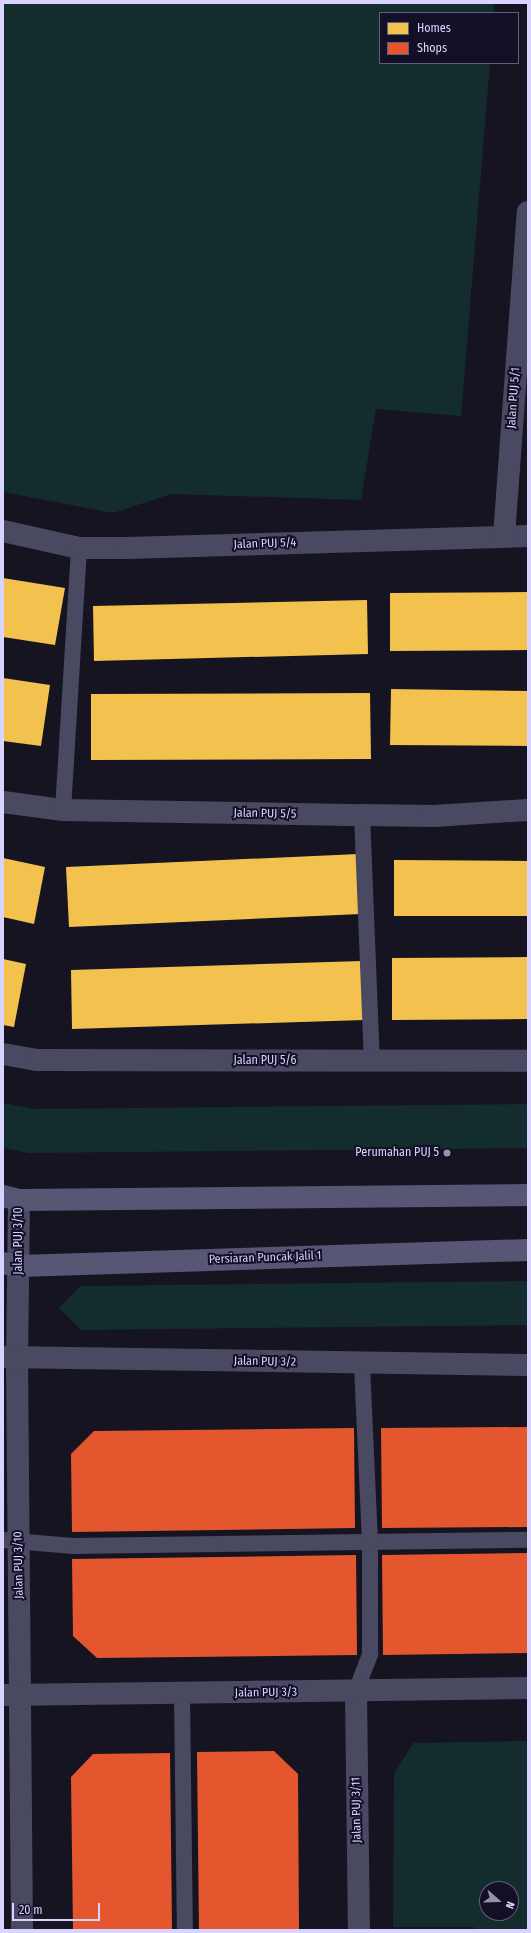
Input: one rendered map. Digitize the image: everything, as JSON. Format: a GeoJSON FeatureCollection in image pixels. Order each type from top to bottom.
{"type":"FeatureCollection","features":[{"type":"Feature","properties":{"kind":"main road"},"geometry":{"type":"LineString","coordinates":[[11,1198],[528,1195]]}},
{"type":"Feature","properties":{"kind":"main road","name":"Persiaran Puncak Jalil 1"},"geometry":{"type":"LineString","coordinates":[[11,1264],[528,1250]]}},
{"type":"Feature","properties":{"kind":"street","name":"Jalan PUJ 5/1"},"geometry":{"type":"LineString","coordinates":[[504,536],[528,212]]}},
{"type":"Feature","properties":{"kind":"street","name":"Jalan PUJ 5/4"},"geometry":{"type":"LineString","coordinates":[[3,531],[79,548],[127,548],[528,536]]}},
{"type":"Feature","properties":{"kind":"street","name":"Jalan PUJ 5/5"},"geometry":{"type":"LineString","coordinates":[[3,802],[63,810],[362,815],[434,816],[528,810]]}},
{"type":"Feature","properties":{"kind":"street","name":"Jalan PUJ 5/6"},"geometry":{"type":"LineString","coordinates":[[3,1054],[37,1060],[372,1062],[528,1061]]}},
{"type":"Feature","properties":{"kind":"street","name":"Jalan PUJ 3/10"},"geometry":{"type":"LineString","coordinates":[[11,1198],[10,1358],[12,1696],[22,1930]]}},
{"type":"Feature","properties":{"kind":"street","name":"Jalan PUJ 3/2"},"geometry":{"type":"LineString","coordinates":[[10,1358],[362,1364],[528,1365]]}},
{"type":"Feature","properties":{"kind":"street","name":"Jalan PUJ 3/3"},"geometry":{"type":"LineString","coordinates":[[12,1696],[528,1688]]}},
{"type":"Feature","properties":{"kind":"street","name":"Jalan PUJ 3/11"},"geometry":{"type":"LineString","coordinates":[[356,1691],[359,1930]]}},
{"type":"Feature","properties":{"kind":"lane"},"geometry":{"type":"LineString","coordinates":[[63,810],[79,548]]}},
{"type":"Feature","properties":{"kind":"lane"},"geometry":{"type":"LineString","coordinates":[[362,815],[372,1062]]}},
{"type":"Feature","properties":{"kind":"lane"},"geometry":{"type":"LineString","coordinates":[[356,1691],[370,1654],[370,1542],[362,1364]]}},
{"type":"Feature","properties":{"kind":"lane"},"geometry":{"type":"LineString","coordinates":[[11,1542],[73,1546],[528,1540]]}},
{"type":"Feature","properties":{"kind":"lane"},"geometry":{"type":"LineString","coordinates":[[182,1694],[185,1930]]}},
{"type":"Feature","properties":{"kind":"green space"},"geometry":{"type":"Polygon","coordinates":[[[3,3],[494,3],[494,12],[379,12],[379,64],[490,64],[461,416],[376,409],[361,500],[171,494],[113,513],[3,492],[3,3]]]}},
{"type":"Feature","properties":{"kind":"green space"},"geometry":{"type":"Polygon","coordinates":[[[3,1103],[33,1109],[528,1104],[528,1148],[29,1153],[3,1148],[3,1103]]]}},
{"type":"Feature","properties":{"kind":"green space"},"geometry":{"type":"Polygon","coordinates":[[[528,1281],[528,1325],[81,1330],[59,1308],[80,1286],[528,1281]]]}},
{"type":"Feature","properties":{"kind":"green space"},"geometry":{"type":"Polygon","coordinates":[[[528,1741],[528,1930],[474,1930],[474,1927],[393,1927],[394,1774],[413,1743],[528,1741]]]}},
{"type":"Feature","properties":{"kind":"building: Homes"},"geometry":{"type":"Polygon","coordinates":[[[3,578],[65,588],[55,645],[3,637],[3,578]]]}},
{"type":"Feature","properties":{"kind":"building: Homes"},"geometry":{"type":"Polygon","coordinates":[[[528,592],[528,650],[390,651],[390,593],[528,592]]]}},
{"type":"Feature","properties":{"kind":"building: Homes"},"geometry":{"type":"Polygon","coordinates":[[[367,600],[368,654],[94,661],[93,606],[367,600]]]}},
{"type":"Feature","properties":{"kind":"building: Homes"},"geometry":{"type":"Polygon","coordinates":[[[3,678],[50,685],[41,746],[3,741],[3,678]]]}},
{"type":"Feature","properties":{"kind":"building: Homes"},"geometry":{"type":"Polygon","coordinates":[[[391,689],[528,691],[528,746],[390,745],[391,689]]]}},
{"type":"Feature","properties":{"kind":"building: Homes"},"geometry":{"type":"Polygon","coordinates":[[[370,693],[371,759],[91,760],[91,694],[370,693]]]}},
{"type":"Feature","properties":{"kind":"building: Homes"},"geometry":{"type":"Polygon","coordinates":[[[358,854],[361,914],[69,927],[66,867],[358,854]]]}},
{"type":"Feature","properties":{"kind":"building: Homes"},"geometry":{"type":"Polygon","coordinates":[[[3,858],[45,867],[34,924],[3,917],[3,858]]]}},
{"type":"Feature","properties":{"kind":"building: Homes"},"geometry":{"type":"Polygon","coordinates":[[[394,860],[528,861],[528,916],[394,916],[394,860]]]}},
{"type":"Feature","properties":{"kind":"building: Homes"},"geometry":{"type":"Polygon","coordinates":[[[528,957],[528,1019],[392,1020],[392,958],[528,957]]]}},
{"type":"Feature","properties":{"kind":"building: Homes"},"geometry":{"type":"Polygon","coordinates":[[[3,959],[26,964],[14,1027],[3,1025],[3,959]]]}},
{"type":"Feature","properties":{"kind":"building: Homes"},"geometry":{"type":"Polygon","coordinates":[[[362,961],[364,1020],[72,1029],[71,970],[362,961]]]}},
{"type":"Feature","properties":{"kind":"building: Shops"},"geometry":{"type":"Polygon","coordinates":[[[528,1427],[528,1527],[382,1528],[381,1428],[528,1427]]]}},
{"type":"Feature","properties":{"kind":"building: Shops"},"geometry":{"type":"Polygon","coordinates":[[[354,1428],[355,1528],[72,1532],[71,1454],[94,1431],[354,1428]]]}},
{"type":"Feature","properties":{"kind":"building: Shops"},"geometry":{"type":"Polygon","coordinates":[[[528,1553],[528,1653],[383,1655],[382,1555],[528,1553]]]}},
{"type":"Feature","properties":{"kind":"building: Shops"},"geometry":{"type":"Polygon","coordinates":[[[356,1555],[357,1655],[97,1658],[73,1636],[72,1559],[356,1555]]]}},
{"type":"Feature","properties":{"kind":"building: Shops"},"geometry":{"type":"Polygon","coordinates":[[[274,1751],[298,1774],[299,1930],[199,1930],[197,1752],[274,1751]]]}},
{"type":"Feature","properties":{"kind":"building: Shops"},"geometry":{"type":"Polygon","coordinates":[[[170,1753],[172,1930],[73,1930],[71,1777],[93,1754],[170,1753]]]}},
{"type":"Feature","properties":{"kind":"place","name":"Perumahan PUJ 5"},"geometry":{"type":"Point","coordinates":[447,1153]}}]}
